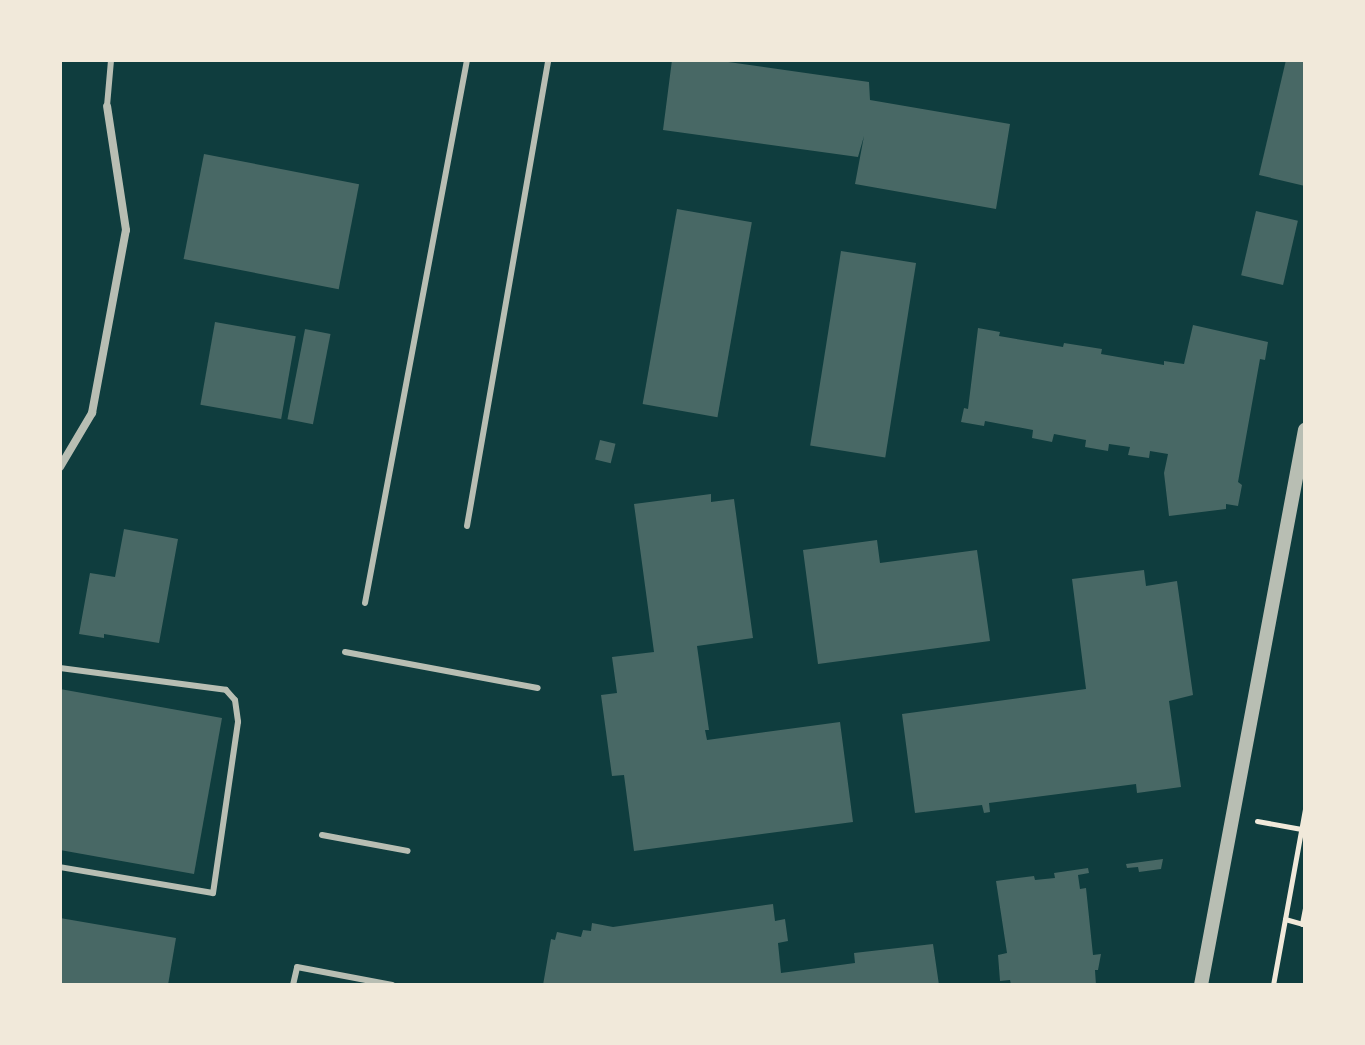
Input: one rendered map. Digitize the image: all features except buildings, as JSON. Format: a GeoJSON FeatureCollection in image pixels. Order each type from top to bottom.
{"type":"FeatureCollection","features":[{"type":"Feature","properties":{"kind":"street"},"geometry":{"type":"LineString","coordinates":[[60,467],[92,413],[126,230],[107,106]]}},
{"type":"Feature","properties":{"kind":"street"},"geometry":{"type":"LineString","coordinates":[[1201,985],[1305,433]]}},
{"type":"Feature","properties":{"kind":"lane"},"geometry":{"type":"LineString","coordinates":[[107,106],[111,60]]}},
{"type":"Feature","properties":{"kind":"lane"},"geometry":{"type":"LineString","coordinates":[[365,603],[467,60]]}},
{"type":"Feature","properties":{"kind":"lane"},"geometry":{"type":"LineString","coordinates":[[467,526],[548,60]]}},
{"type":"Feature","properties":{"kind":"lane"},"geometry":{"type":"LineString","coordinates":[[345,652],[538,688]]}},
{"type":"Feature","properties":{"kind":"lane"},"geometry":{"type":"LineString","coordinates":[[60,668],[226,690],[235,700],[238,722],[213,893],[60,867]]}},
{"type":"Feature","properties":{"kind":"lane"},"geometry":{"type":"LineString","coordinates":[[322,835],[408,851]]}},
{"type":"Feature","properties":{"kind":"lane"},"geometry":{"type":"LineString","coordinates":[[293,985],[297,967],[392,985]]}},
{"type":"Feature","properties":{"kind":"path"},"geometry":{"type":"LineString","coordinates":[[1273,985],[1305,809]]}},
{"type":"Feature","properties":{"kind":"path"},"geometry":{"type":"LineString","coordinates":[[1232,817],[1303,832]]}},
{"type":"Feature","properties":{"kind":"path"},"geometry":{"type":"LineString","coordinates":[[1285,919],[1304,924],[1305,908]]}}]}
